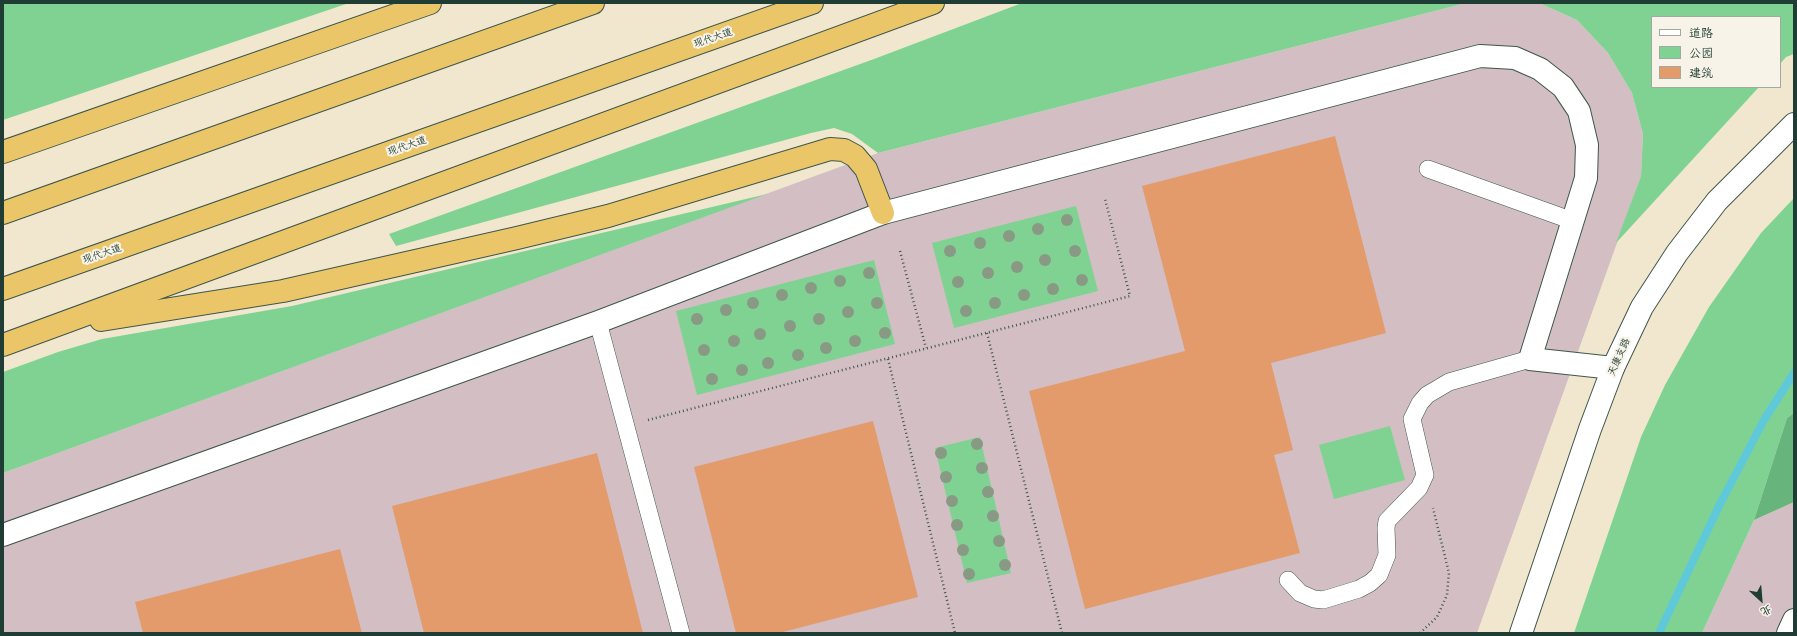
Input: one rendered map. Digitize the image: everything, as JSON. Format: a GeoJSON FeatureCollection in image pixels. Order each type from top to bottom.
{"type":"FeatureCollection","features":[{"type":"Feature","properties":{"kind":"highway"},"geometry":{"type":"LineString","coordinates":[[3,152],[430,3]]}},
{"type":"Feature","properties":{"kind":"highway"},"geometry":{"type":"LineString","coordinates":[[3,213],[593,3]]}},
{"type":"Feature","properties":{"kind":"highway","name":"现代大道"},"geometry":{"type":"LineString","coordinates":[[3,289],[812,3]]}},
{"type":"Feature","properties":{"kind":"highway"},"geometry":{"type":"LineString","coordinates":[[3,346],[932,3]]}},
{"type":"Feature","properties":{"kind":"highway"},"geometry":{"type":"LineString","coordinates":[[51,329],[283,291],[517,238],[608,216],[830,149],[844,150],[855,156],[866,169],[883,213]]}},
{"type":"Feature","properties":{"kind":"street"},"geometry":{"type":"LineString","coordinates":[[3,535],[598,322],[883,213],[1480,56],[1515,58],[1540,69],[1563,87],[1579,111],[1587,145],[1586,178],[1530,360],[1613,368]]}},
{"type":"Feature","properties":{"kind":"street","name":"天康支路"},"geometry":{"type":"LineString","coordinates":[[1521,633],[1590,429],[1613,368],[1642,307],[1677,253],[1717,201],[1794,124]]}},
{"type":"Feature","properties":{"kind":"street"},"geometry":{"type":"LineString","coordinates":[[1788,633],[1794,620]]}},
{"type":"Feature","properties":{"kind":"lane"},"geometry":{"type":"LineString","coordinates":[[1428,169],[1573,221]]}},
{"type":"Feature","properties":{"kind":"lane"},"geometry":{"type":"LineString","coordinates":[[598,322],[681,633]]}},
{"type":"Feature","properties":{"kind":"lane"},"geometry":{"type":"LineString","coordinates":[[1288,580],[1300,593],[1314,599],[1323,600],[1359,589],[1370,583],[1379,575],[1387,555],[1387,521],[1419,488],[1425,475],[1412,420],[1420,403],[1427,395],[1449,382],[1530,360]]}},
{"type":"Feature","properties":{"kind":"path"},"geometry":{"type":"LineString","coordinates":[[648,420],[1130,296],[1105,199]]}},
{"type":"Feature","properties":{"kind":"path"},"geometry":{"type":"LineString","coordinates":[[900,251],[926,348]]}},
{"type":"Feature","properties":{"kind":"path"},"geometry":{"type":"LineString","coordinates":[[987,333],[1062,633]]}},
{"type":"Feature","properties":{"kind":"path"},"geometry":{"type":"LineString","coordinates":[[888,359],[955,633]]}},
{"type":"Feature","properties":{"kind":"path"},"geometry":{"type":"LineString","coordinates":[[1420,633],[1437,617],[1443,607],[1447,595],[1449,573],[1425,475]]}},
{"type":"Feature","properties":{"kind":"shaded area"},"geometry":{"type":"Polygon","coordinates":[[[1466,3],[1539,3],[1577,20],[1608,53],[1632,93],[1643,134],[1641,176],[1477,633],[3,633],[3,473],[878,153],[1466,3]]]}},
{"type":"Feature","properties":{"kind":"shaded area"},"geometry":{"type":"Polygon","coordinates":[[[1794,502],[1794,633],[1702,633],[1754,520],[1794,502]]]}},
{"type":"Feature","properties":{"kind":"green space"},"geometry":{"type":"Polygon","coordinates":[[[3,3],[349,3],[3,120],[3,3]]]}},
{"type":"Feature","properties":{"kind":"green space"},"geometry":{"type":"Polygon","coordinates":[[[1022,3],[1466,3],[878,153],[852,134],[834,128],[396,246],[389,234],[874,59],[1022,3]]]}},
{"type":"Feature","properties":{"kind":"green space"},"geometry":{"type":"Polygon","coordinates":[[[1539,3],[1794,3],[1794,54],[1786,57],[1781,63],[1781,16],[1651,16],[1651,88],[1758,88],[1616,243],[1641,176],[1643,134],[1632,93],[1608,53],[1577,20],[1539,3]]]}},
{"type":"Feature","properties":{"kind":"green space"},"geometry":{"type":"Polygon","coordinates":[[[767,194],[3,473],[3,372],[58,352],[102,339],[292,306],[767,194]]]}},
{"type":"Feature","properties":{"kind":"green space"},"geometry":{"type":"Polygon","coordinates":[[[1794,198],[1794,413],[1787,418],[1754,520],[1702,633],[1574,633],[1641,437],[1665,385],[1709,307],[1761,233],[1794,198]]]}},
{"type":"Feature","properties":{"kind":"green space"},"geometry":{"type":"Polygon","coordinates":[[[1076,206],[1098,291],[954,328],[932,243],[1076,206]]]}},
{"type":"Feature","properties":{"kind":"green space"},"geometry":{"type":"Polygon","coordinates":[[[874,260],[895,344],[697,395],[676,311],[874,260]]]}},
{"type":"Feature","properties":{"kind":"green space"},"geometry":{"type":"Polygon","coordinates":[[[1794,413],[1794,502],[1754,520],[1787,418],[1794,413]]]}},
{"type":"Feature","properties":{"kind":"green space"},"geometry":{"type":"Polygon","coordinates":[[[1390,426],[1405,480],[1334,499],[1319,445],[1390,426]]]}},
{"type":"Feature","properties":{"kind":"green space"},"geometry":{"type":"Polygon","coordinates":[[[980,437],[1011,573],[967,583],[935,448],[980,437]]]}},
{"type":"Feature","properties":{"kind":"building"},"geometry":{"type":"Polygon","coordinates":[[[1335,136],[1386,333],[1271,363],[1293,450],[1274,455],[1300,553],[1085,609],[1029,391],[1185,351],[1142,186],[1335,136]]]}},
{"type":"Feature","properties":{"kind":"building"},"geometry":{"type":"Polygon","coordinates":[[[873,421],[918,597],[779,633],[736,633],[694,467],[873,421]]]}},
{"type":"Feature","properties":{"kind":"building"},"geometry":{"type":"Polygon","coordinates":[[[597,453],[643,633],[424,633],[392,506],[597,453]]]}},
{"type":"Feature","properties":{"kind":"building"},"geometry":{"type":"Polygon","coordinates":[[[340,549],[362,633],[143,633],[135,602],[340,549]]]}},
{"type":"Feature","properties":{"kind":"waterway"},"geometry":{"type":"LineString","coordinates":[[1659,633],[1720,504],[1764,420],[1794,373]]}}]}
